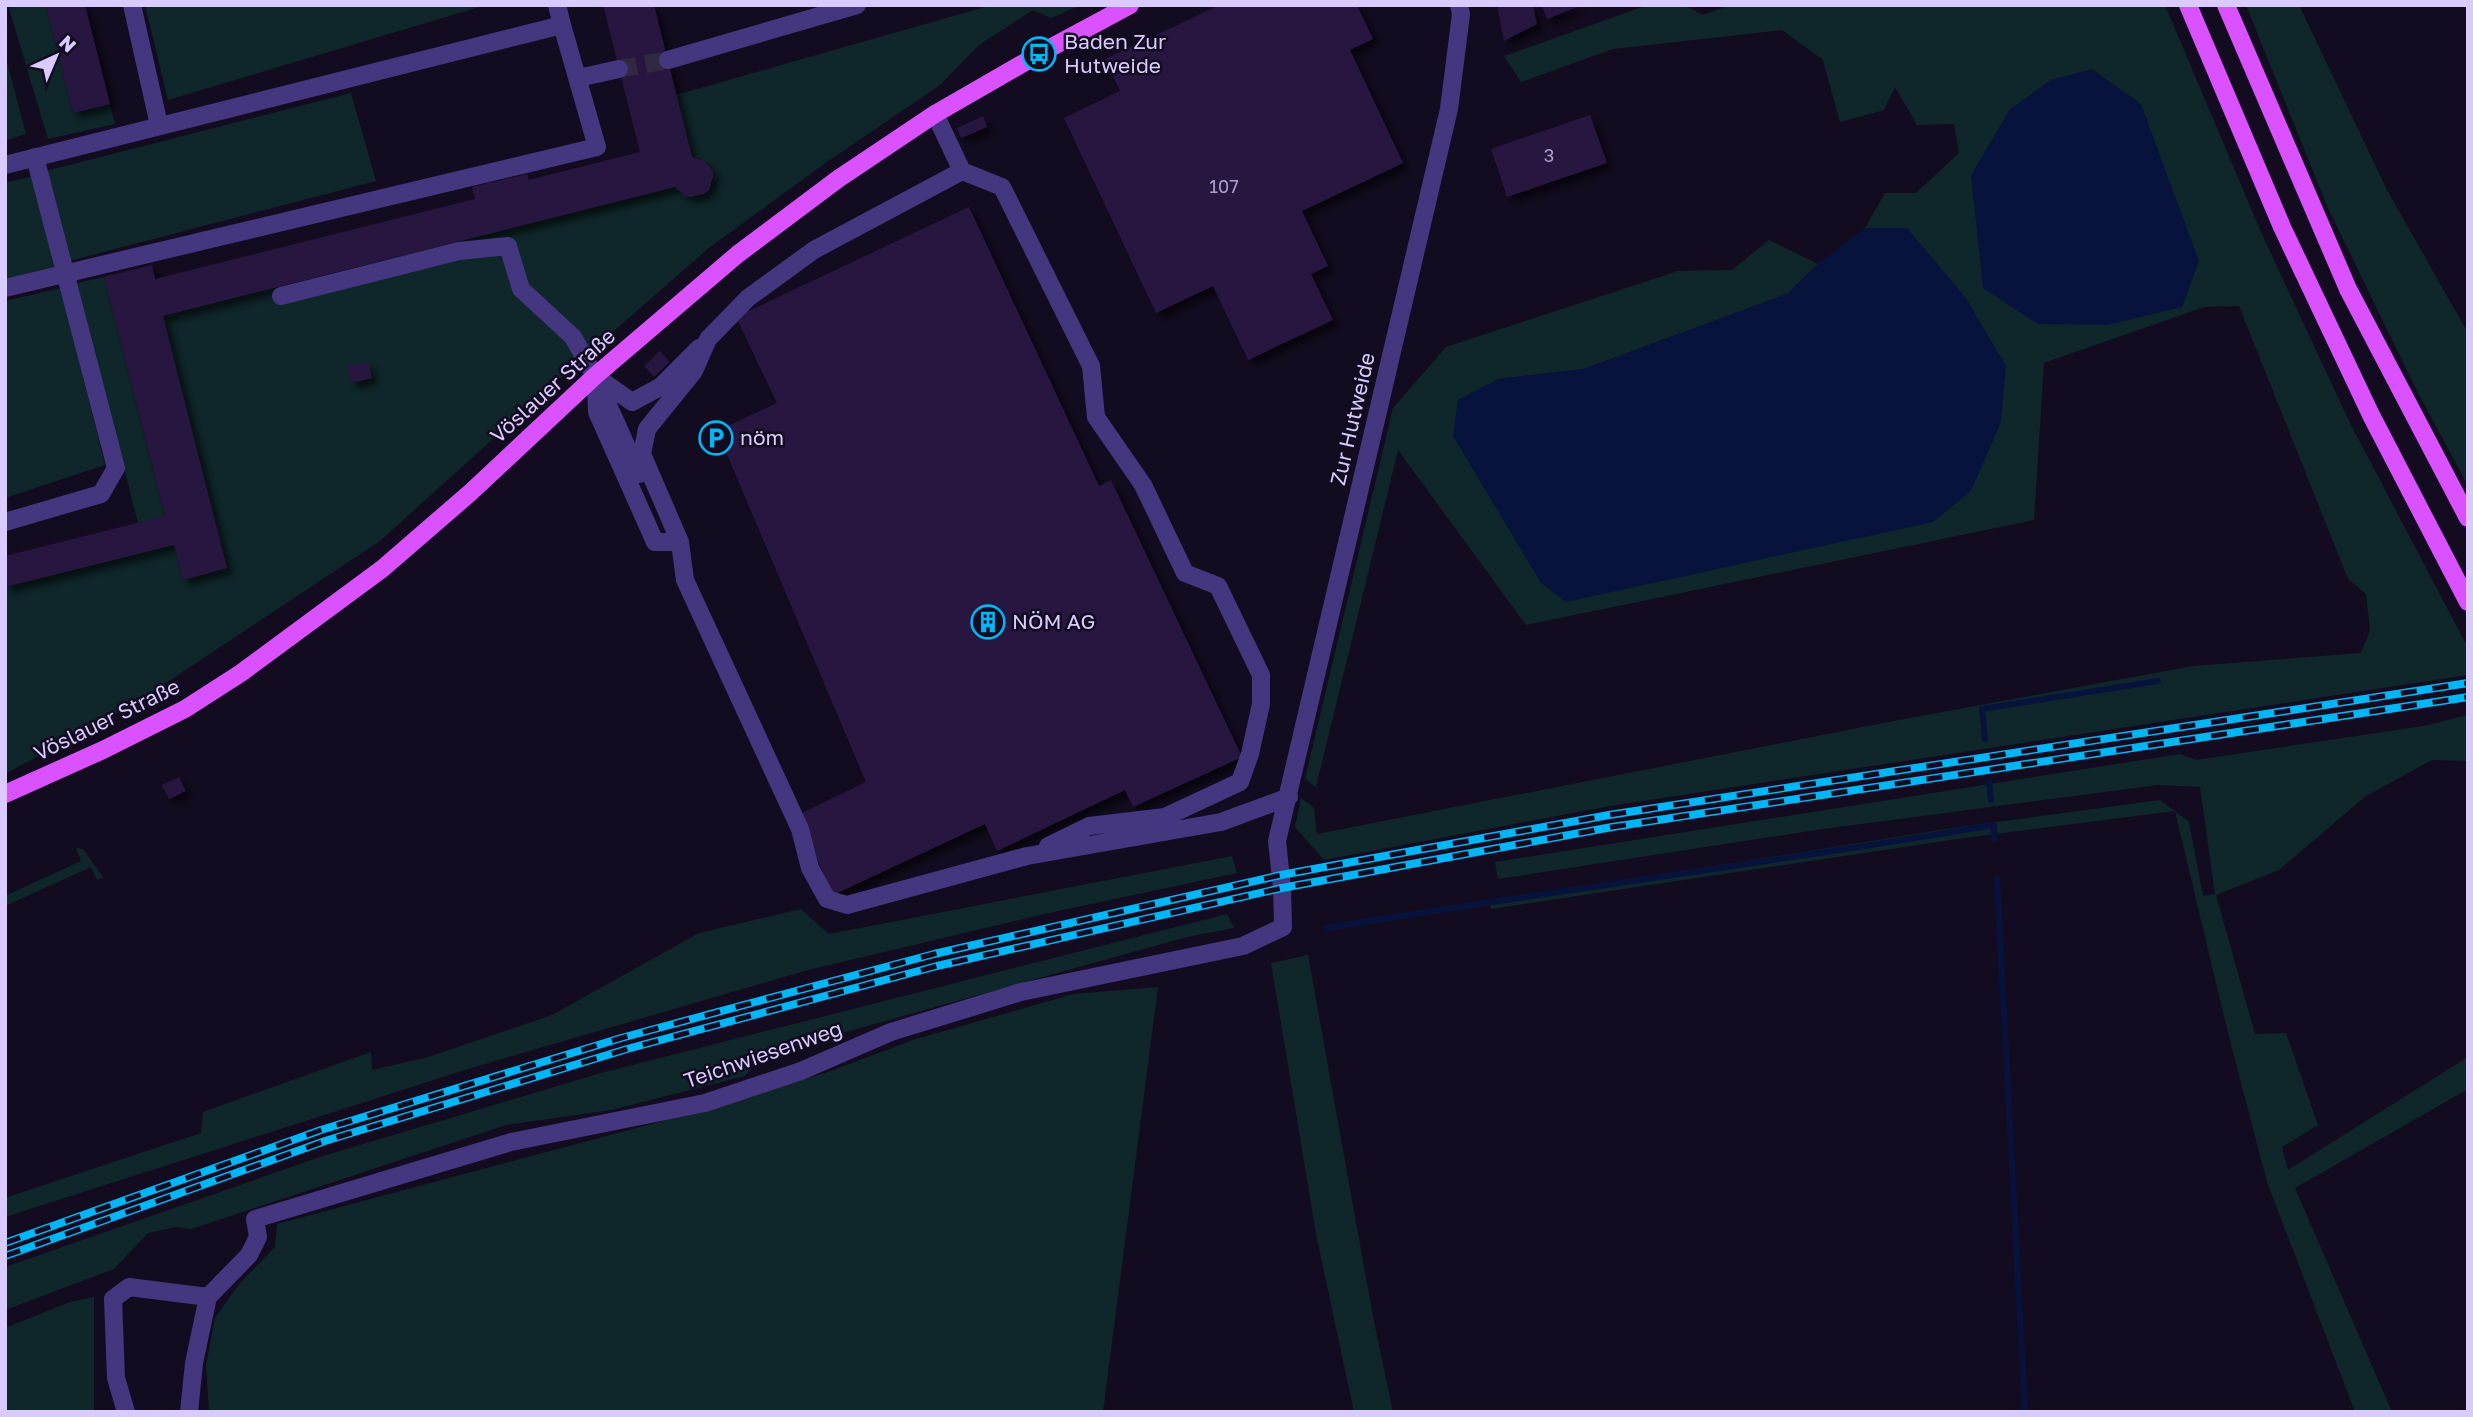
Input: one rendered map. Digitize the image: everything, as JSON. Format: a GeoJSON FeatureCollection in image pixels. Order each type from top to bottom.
{"type":"FeatureCollection","features":[{"type":"Feature","properties":{"kind":"main road","name":"Vöslauer Straße"},"geometry":{"type":"LineString","coordinates":[[5,794],[185,709],[241,673],[382,569],[471,492],[595,376],[738,254],[838,179],[935,114],[1130,5]]}},
{"type":"Feature","properties":{"kind":"main road"},"geometry":{"type":"LineString","coordinates":[[2188,5],[2294,252],[2371,415],[2468,602]]}},
{"type":"Feature","properties":{"kind":"main road"},"geometry":{"type":"LineString","coordinates":[[2226,5],[2348,289],[2468,518]]}},
{"type":"Feature","properties":{"kind":"street"},"geometry":{"type":"LineString","coordinates":[[132,5],[159,125]]}},
{"type":"Feature","properties":{"kind":"street"},"geometry":{"type":"LineString","coordinates":[[5,288],[597,147],[557,5]]}},
{"type":"Feature","properties":{"kind":"street"},"geometry":{"type":"LineString","coordinates":[[668,60],[857,5]]}},
{"type":"Feature","properties":{"kind":"street","name":"Zur Hutweide"},"geometry":{"type":"LineString","coordinates":[[1283,927],[1277,841],[1449,109],[1461,14],[1459,5]]}},
{"type":"Feature","properties":{"kind":"street"},"geometry":{"type":"LineString","coordinates":[[5,165],[562,25]]}},
{"type":"Feature","properties":{"kind":"street"},"geometry":{"type":"LineString","coordinates":[[579,78],[619,69]]}},
{"type":"Feature","properties":{"kind":"street"},"geometry":{"type":"LineString","coordinates":[[935,114],[962,171],[1002,187],[1091,366],[1096,417],[1143,485],[1185,573],[1218,586],[1261,675],[1261,704],[1250,754],[1240,782],[1165,817],[1089,826],[1027,856]]}},
{"type":"Feature","properties":{"kind":"street"},"geometry":{"type":"LineString","coordinates":[[5,522],[101,494],[116,468],[35,158]]}},
{"type":"Feature","properties":{"kind":"street"},"geometry":{"type":"LineString","coordinates":[[281,296],[459,251],[508,246],[521,289],[573,337],[595,376],[632,402],[660,387],[748,298],[814,250],[962,171]]}},
{"type":"Feature","properties":{"kind":"street"},"geometry":{"type":"LineString","coordinates":[[708,339],[694,371],[647,429],[642,454],[680,542],[685,580],[800,829],[810,868],[827,899],[847,905],[1027,856],[1221,822],[1289,797]]}},
{"type":"Feature","properties":{"kind":"street"},"geometry":{"type":"LineString","coordinates":[[595,376],[597,412],[655,542],[680,542]]}},
{"type":"Feature","properties":{"kind":"street","name":"Teichwiesenweg"},"geometry":{"type":"LineString","coordinates":[[208,1297],[249,1255],[258,1237],[255,1219],[511,1142],[705,1103],[801,1071],[891,1032],[1008,996],[1242,946],[1283,927]]}},
{"type":"Feature","properties":{"kind":"street"},"geometry":{"type":"LineString","coordinates":[[126,1412],[116,1378],[113,1299],[129,1287],[208,1297],[194,1363],[189,1412]]}},
{"type":"Feature","properties":{"kind":"green space"},"geometry":{"type":"Polygon","coordinates":[[[8,5],[46,5],[73,113],[110,104],[115,124],[48,139],[8,5]]]}},
{"type":"Feature","properties":{"kind":"green space"},"geometry":{"type":"Polygon","coordinates":[[[145,5],[486,5],[168,100],[145,5]]]}},
{"type":"Feature","properties":{"kind":"green space"},"geometry":{"type":"Polygon","coordinates":[[[992,5],[1081,5],[1051,18],[1033,10],[979,45],[940,85],[824,164],[710,247],[591,351],[568,341],[577,363],[380,541],[131,706],[5,774],[5,587],[174,545],[183,580],[227,568],[163,316],[675,187],[686,195],[696,197],[704,194],[713,178],[711,169],[705,161],[692,157],[676,95],[992,5]]]}},
{"type":"Feature","properties":{"kind":"green space"},"geometry":{"type":"Polygon","coordinates":[[[1648,5],[1684,5],[1703,15],[1731,5],[2165,5],[2261,232],[2350,423],[2468,648],[2468,675],[1610,806],[1324,860],[1295,827],[1301,798],[1314,808],[1317,834],[1904,719],[2193,666],[2361,653],[2370,630],[2366,594],[2348,579],[2239,306],[2204,307],[2044,363],[2034,520],[1526,625],[1398,450],[1316,787],[1305,779],[1393,408],[1446,347],[1678,271],[1732,270],[1769,240],[1818,264],[1787,294],[1584,369],[1498,379],[1541,583],[1907,228],[1865,228],[1885,193],[1916,193],[1959,153],[1954,124],[1917,125],[1895,87],[1884,110],[1840,122],[1823,60],[1782,30],[1613,49],[1521,82],[1504,56],[1648,5]]]}},
{"type":"Feature","properties":{"kind":"green space"},"geometry":{"type":"Polygon","coordinates":[[[2246,5],[2299,5],[2387,190],[2468,333],[2468,486],[2416,389],[2327,206],[2246,5]]]}},
{"type":"Feature","properties":{"kind":"green space"},"geometry":{"type":"Polygon","coordinates":[[[5,55],[26,134],[5,141],[5,55]]]}},
{"type":"Feature","properties":{"kind":"green space"},"geometry":{"type":"Polygon","coordinates":[[[351,93],[376,181],[69,261],[46,171],[351,93]]]}},
{"type":"Feature","properties":{"kind":"green space"},"geometry":{"type":"Polygon","coordinates":[[[33,176],[54,267],[5,279],[5,183],[33,176]]]}},
{"type":"Feature","properties":{"kind":"green space"},"geometry":{"type":"Polygon","coordinates":[[[104,277],[165,516],[138,523],[77,283],[104,277]]]}},
{"type":"Feature","properties":{"kind":"green space"},"geometry":{"type":"Polygon","coordinates":[[[61,288],[105,465],[5,498],[5,301],[61,288]]]}},
{"type":"Feature","properties":{"kind":"green space"},"geometry":{"type":"Polygon","coordinates":[[[2468,715],[2468,761],[2432,760],[2366,796],[2279,870],[2216,895],[2255,1034],[2286,1033],[2318,1125],[2282,1147],[2288,1170],[2468,1057],[2468,1089],[2295,1188],[2392,1412],[2355,1412],[2267,1182],[2175,811],[2189,822],[2203,896],[2215,894],[2200,787],[2158,785],[1823,829],[1498,879],[1495,862],[2180,754],[2196,760],[2423,726],[2468,715]]]}},
{"type":"Feature","properties":{"kind":"green space"},"geometry":{"type":"Polygon","coordinates":[[[2160,800],[2175,811],[1964,838],[1491,909],[1490,902],[1946,829],[2160,800]]]}},
{"type":"Feature","properties":{"kind":"green space"},"geometry":{"type":"Polygon","coordinates":[[[76,848],[83,849],[103,877],[97,880],[91,867],[5,906],[5,896],[81,861],[76,848]]]}},
{"type":"Feature","properties":{"kind":"green space"},"geometry":{"type":"Polygon","coordinates":[[[1232,856],[1237,873],[1049,913],[808,970],[468,1069],[5,1217],[5,1198],[201,1133],[203,1112],[371,1052],[372,1070],[428,1057],[552,1015],[699,933],[801,909],[829,934],[1232,856]]]}},
{"type":"Feature","properties":{"kind":"green space"},"geometry":{"type":"Polygon","coordinates":[[[1227,914],[1234,928],[1187,937],[763,1055],[745,1076],[611,1110],[506,1125],[191,1229],[176,1227],[148,1233],[114,1269],[5,1310],[5,1267],[323,1156],[601,1073],[1227,914]]]}},
{"type":"Feature","properties":{"kind":"green space"},"geometry":{"type":"Polygon","coordinates":[[[1308,955],[1373,1317],[1393,1412],[1354,1412],[1316,1234],[1271,963],[1308,955]]]}},
{"type":"Feature","properties":{"kind":"green space"},"geometry":{"type":"Polygon","coordinates":[[[1158,987],[1103,1412],[209,1412],[206,1365],[215,1318],[239,1284],[275,1247],[277,1224],[648,1125],[828,1072],[913,1040],[1073,994],[1158,987]]]}},
{"type":"Feature","properties":{"kind":"green space"},"geometry":{"type":"Polygon","coordinates":[[[94,1297],[94,1412],[5,1412],[5,1328],[70,1302],[94,1297]]]}},
{"type":"Feature","properties":{"kind":"shaded area"},"geometry":{"type":"Polygon","coordinates":[[[2092,69],[2141,104],[2199,261],[2182,307],[2108,325],[2038,324],[1983,288],[1971,175],[2010,109],[2051,80],[2092,69]]]}},
{"type":"Feature","properties":{"kind":"shaded area"},"geometry":{"type":"Polygon","coordinates":[[[1865,228],[1907,228],[1966,298],[2006,366],[2001,422],[1971,491],[1933,522],[1566,602],[1541,583],[1453,436],[1458,400],[1498,379],[1584,369],[1787,294],[1818,264],[1865,228]]]}},
{"type":"Feature","properties":{"kind":"building"},"geometry":{"type":"Polygon","coordinates":[[[46,5],[85,5],[110,104],[73,113],[46,5]]]}},
{"type":"Feature","properties":{"kind":"building"},"geometry":{"type":"Polygon","coordinates":[[[603,5],[654,5],[692,157],[705,161],[713,171],[709,190],[691,197],[685,196],[675,187],[163,316],[227,568],[183,580],[174,545],[5,587],[5,556],[165,516],[104,277],[152,265],[155,279],[475,199],[472,187],[527,174],[529,180],[640,152],[603,5]]]}},
{"type":"Feature","properties":{"kind":"building"},"geometry":{"type":"Polygon","coordinates":[[[1220,5],[1357,5],[1373,39],[1350,50],[1403,163],[1302,211],[1328,266],[1311,274],[1333,320],[1248,360],[1213,286],[1156,313],[1064,118],[1120,91],[1105,59],[1220,5]]]}},
{"type":"Feature","properties":{"kind":"building"},"geometry":{"type":"Polygon","coordinates":[[[1497,5],[1533,5],[1537,24],[1504,41],[1497,5]]]}},
{"type":"Feature","properties":{"kind":"building"},"geometry":{"type":"Polygon","coordinates":[[[1542,5],[1582,5],[1547,19],[1542,5]]]}},
{"type":"Feature","properties":{"kind":"building"},"geometry":{"type":"Polygon","coordinates":[[[1590,115],[1607,163],[1507,197],[1491,149],[1590,115]]]}},
{"type":"Feature","properties":{"kind":"building"},"geometry":{"type":"Polygon","coordinates":[[[983,116],[987,127],[961,138],[957,128],[983,116]]]}},
{"type":"Feature","properties":{"kind":"building","name":"NÖM AG"},"geometry":{"type":"Polygon","coordinates":[[[969,207],[1099,486],[1111,480],[1242,757],[1133,807],[1125,790],[997,851],[985,824],[833,895],[798,815],[866,782],[717,431],[777,403],[736,317],[969,207]]]}},
{"type":"Feature","properties":{"kind":"building"},"geometry":{"type":"Polygon","coordinates":[[[660,351],[670,362],[654,377],[644,366],[660,351]]]}},
{"type":"Feature","properties":{"kind":"building"},"geometry":{"type":"Polygon","coordinates":[[[368,362],[372,378],[351,383],[347,366],[368,362]]]}},
{"type":"Feature","properties":{"kind":"building"},"geometry":{"type":"Polygon","coordinates":[[[179,777],[186,791],[169,799],[162,785],[179,777]]]}},
{"type":"Feature","properties":{"kind":"waterway"},"geometry":{"type":"LineString","coordinates":[[1985,739],[1982,709],[2158,681]]}},
{"type":"Feature","properties":{"kind":"waterway"},"geometry":{"type":"LineString","coordinates":[[1989,781],[1991,800]]}},
{"type":"Feature","properties":{"kind":"waterway"},"geometry":{"type":"LineString","coordinates":[[1327,928],[1994,825],[1994,839]]}},
{"type":"Feature","properties":{"kind":"waterway"},"geometry":{"type":"LineString","coordinates":[[1997,880],[2025,1412]]}},
{"type":"Feature","properties":{"kind":"tunnel"},"geometry":{"type":"LineString","coordinates":[[619,69],[668,60]]}},
{"type":"Feature","properties":{"kind":"railway"},"geometry":{"type":"LineString","coordinates":[[5,1243],[321,1130],[621,1038],[934,954],[1281,875],[1609,815],[2468,683]]}},
{"type":"Feature","properties":{"kind":"railway"},"geometry":{"type":"LineString","coordinates":[[5,1256],[325,1141],[627,1049],[937,966],[1282,888],[1612,827],[2468,697]]}},
{"type":"Feature","properties":{"kind":"place","name":"Baden Zur Hutweide"},"geometry":{"type":"Point","coordinates":[1039,54]}},
{"type":"Feature","properties":{"kind":"place","name":"nöm"},"geometry":{"type":"Point","coordinates":[716,438]}},
{"type":"Feature","properties":{"kind":"place","name":"NÖM AG"},"geometry":{"type":"Point","coordinates":[988,622]}}]}
